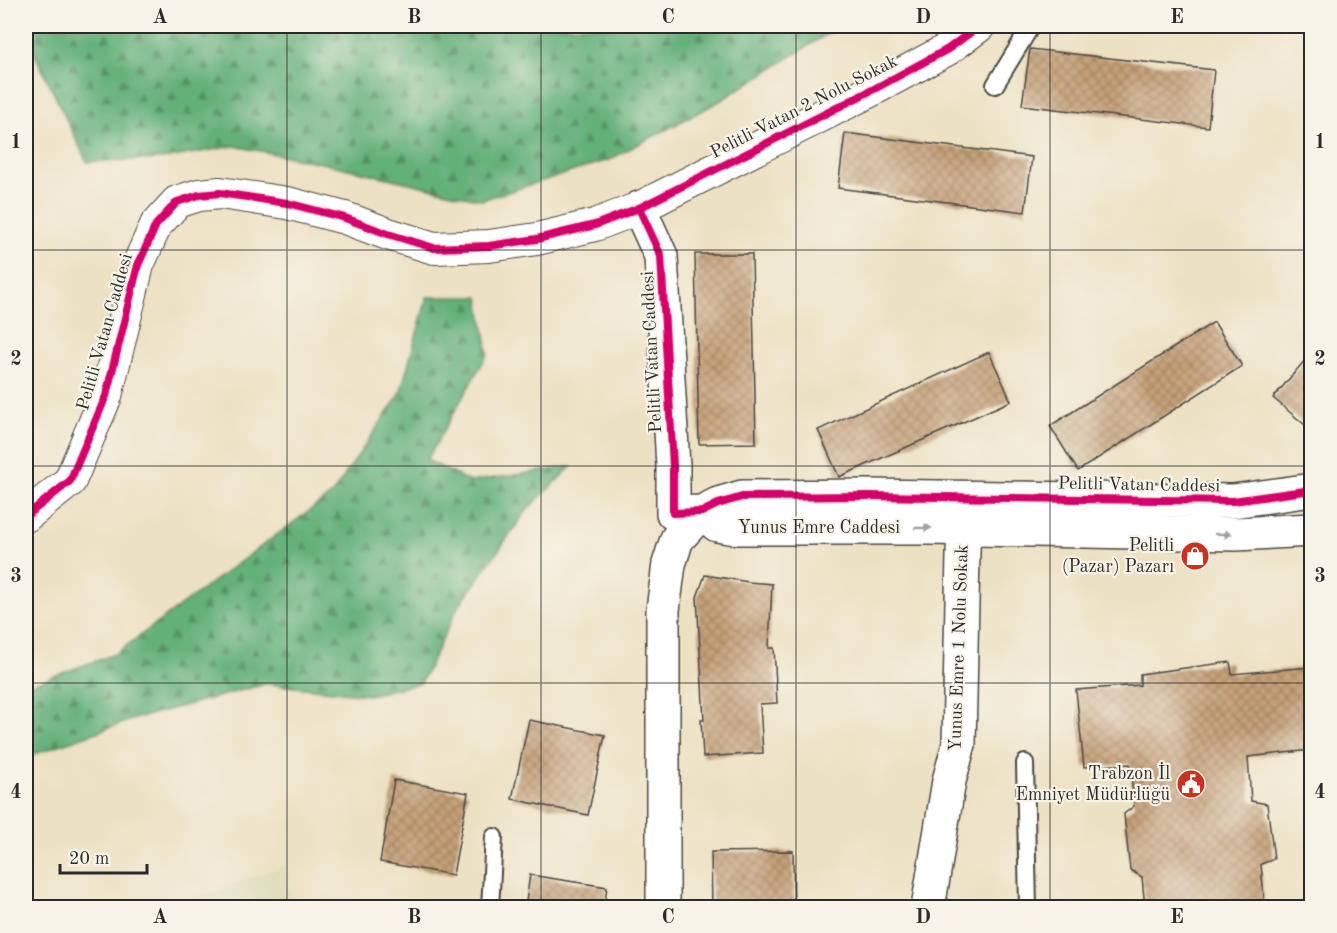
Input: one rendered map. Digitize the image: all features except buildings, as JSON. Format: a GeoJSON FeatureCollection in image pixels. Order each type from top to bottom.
{"type":"FeatureCollection","features":[{"type":"Feature","properties":{"kind":"street","name":"Pelitli Vatan 2 Nolu Sokak"},"geometry":{"type":"LineString","coordinates":[[639,208],[874,89],[948,49],[979,26]]}},
{"type":"Feature","properties":{"kind":"street","name":"Pelitli Vatan Caddesi"},"geometry":{"type":"LineString","coordinates":[[26,516],[70,481],[106,396],[138,265],[156,225],[177,202],[199,195],[220,193],[287,203],[345,218],[434,248],[489,246],[537,239],[595,225],[639,208],[658,246],[663,272],[673,466],[673,513],[702,512],[718,504],[742,498],[868,496],[964,513],[1233,501],[1311,490]]}},
{"type":"Feature","properties":{"kind":"street"},"geometry":{"type":"LineString","coordinates":[[663,908],[663,610],[669,564],[676,539],[702,512]]}},
{"type":"Feature","properties":{"kind":"street"},"geometry":{"type":"LineString","coordinates":[[964,513],[1236,534],[1311,530]]}},
{"type":"Feature","properties":{"kind":"street","name":"Yunus Emre 1 Nolu Sokak"},"geometry":{"type":"LineString","coordinates":[[928,908],[949,782],[958,744],[964,513]]}},
{"type":"Feature","properties":{"kind":"lane"},"geometry":{"type":"LineString","coordinates":[[996,86],[1031,26]]}},
{"type":"Feature","properties":{"kind":"lane"},"geometry":{"type":"LineString","coordinates":[[1025,763],[1028,908]]}},
{"type":"Feature","properties":{"kind":"lane"},"geometry":{"type":"LineString","coordinates":[[490,908],[494,837]]}},
{"type":"Feature","properties":{"kind":"shaded area"},"geometry":{"type":"Polygon","coordinates":[[[288,865],[290,907],[169,907],[288,865]]]}},
{"type":"Feature","properties":{"kind":"green space"},"geometry":{"type":"Polygon","coordinates":[[[26,26],[840,26],[720,101],[609,160],[482,200],[331,165],[234,146],[162,159],[87,162],[26,36],[26,26]]]}},
{"type":"Feature","properties":{"kind":"green space"},"geometry":{"type":"Polygon","coordinates":[[[427,297],[479,297],[488,353],[427,460],[470,482],[572,466],[528,509],[458,607],[421,683],[369,695],[266,684],[134,719],[26,757],[26,686],[115,654],[332,494],[400,394],[427,297]]]}},
{"type":"Feature","properties":{"kind":"cycle path"},"geometry":{"type":"LineString","coordinates":[[26,516],[70,481],[106,396],[138,265],[156,225],[177,202],[199,195],[220,193],[287,203],[345,218],[434,248],[489,246],[537,239],[595,225],[639,208],[874,89],[948,49],[979,26]]}},
{"type":"Feature","properties":{"kind":"cycle path"},"geometry":{"type":"LineString","coordinates":[[639,208],[661,256],[673,466],[673,513],[702,512],[718,504],[742,497],[868,496],[1233,501],[1312,490]]}},
{"type":"Feature","properties":{"kind":"place","name":"Pelitli (Pazar) Pazarı"},"geometry":{"type":"Point","coordinates":[1195,556]}},
{"type":"Feature","properties":{"kind":"place","name":"Trabzon İl Emniyet Müdürlüğü"},"geometry":{"type":"Point","coordinates":[1191,784]}}]}
